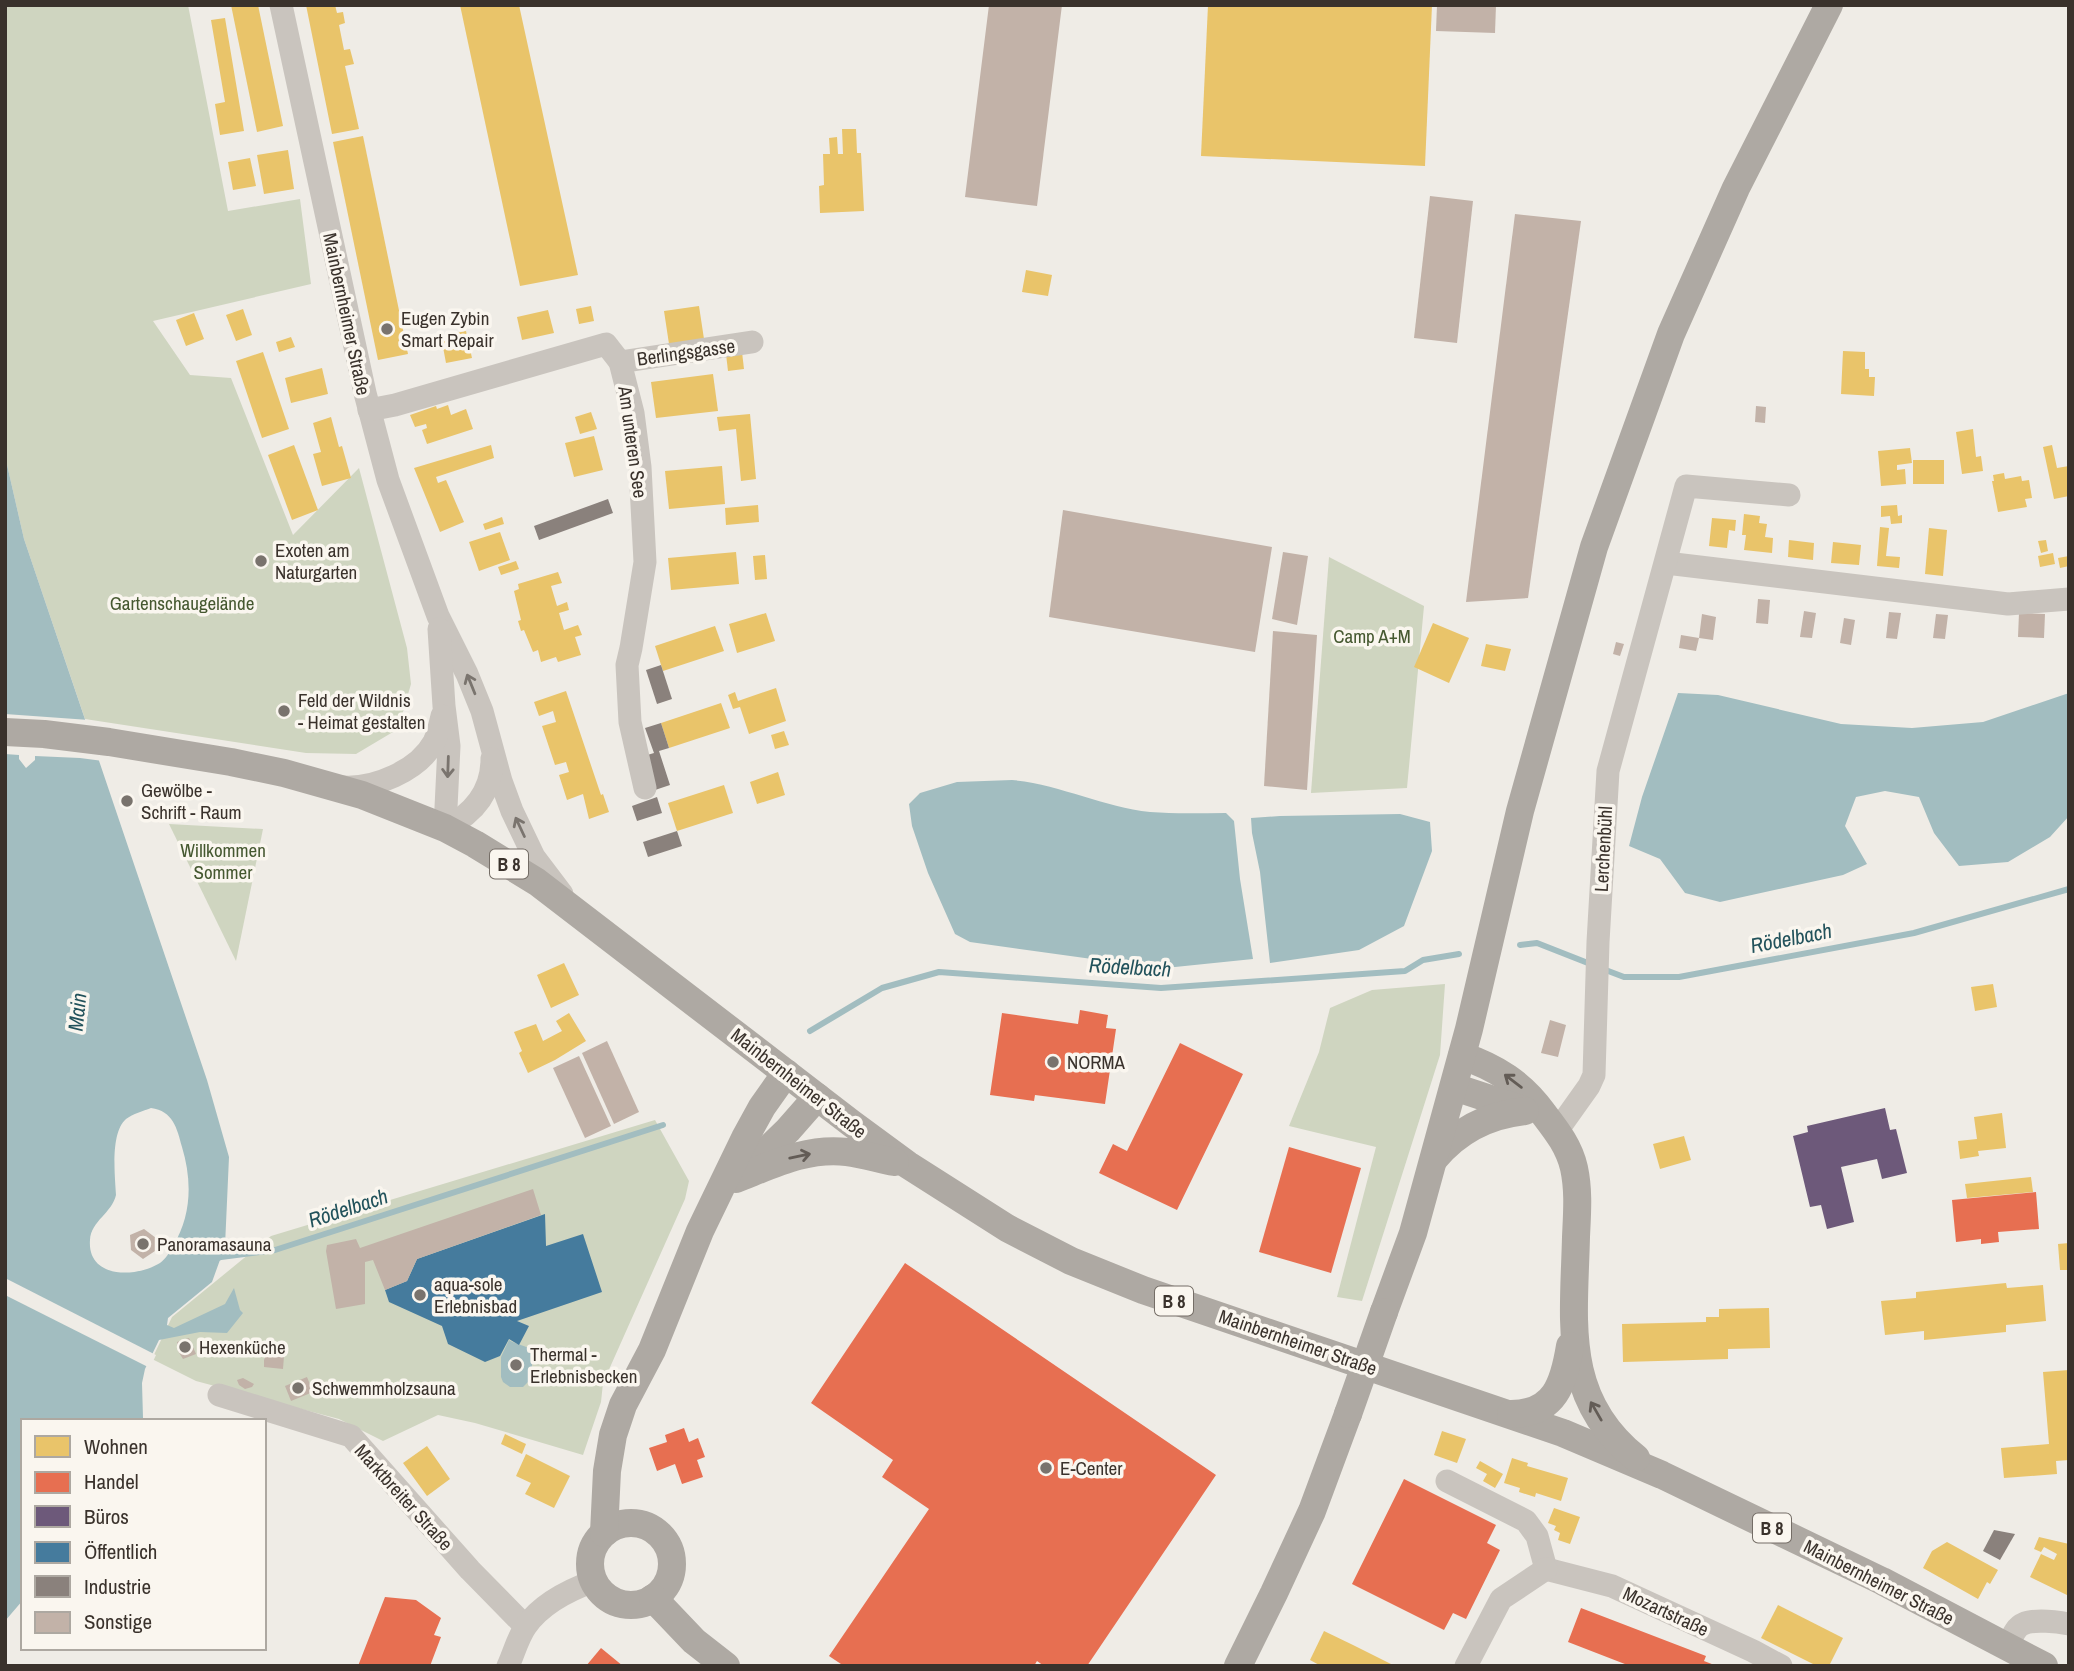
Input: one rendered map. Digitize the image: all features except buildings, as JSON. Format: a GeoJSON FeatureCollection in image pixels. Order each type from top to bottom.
{"type":"FeatureCollection","features":[{"type":"Feature","properties":{"kind":"main road"},"geometry":{"type":"LineString","coordinates":[[1238,1666],[1311,1511],[1413,1233],[1462,1056],[1520,811],[1594,547],[1671,334],[1736,188],[1829,5]]}},
{"type":"Feature","properties":{"kind":"main road","name":"Mainbernheimer Straße"},"geometry":{"type":"LineString","coordinates":[[5,732],[76,738],[231,762],[336,786],[445,828],[503,860],[570,905],[908,1165],[1007,1228],[1071,1261],[1143,1290],[1563,1433],[1662,1475],[1882,1581],[2044,1666]]}},
{"type":"Feature","properties":{"kind":"main road"},"geometry":{"type":"LineString","coordinates":[[1462,1056],[1500,1071],[1522,1087],[1564,1142],[1574,1167],[1578,1201],[1574,1323],[1578,1367],[1586,1393],[1605,1426],[1624,1447],[1662,1475]]}},
{"type":"Feature","properties":{"kind":"main road"},"geometry":{"type":"LineString","coordinates":[[604,1533],[607,1471],[614,1435],[624,1405],[652,1350],[700,1231],[727,1188],[745,1138],[767,1098],[786,1073]]}},
{"type":"Feature","properties":{"kind":"main road"},"geometry":{"type":"LineString","coordinates":[[1454,1087],[1525,1111],[1554,1127]]}},
{"type":"Feature","properties":{"kind":"main road"},"geometry":{"type":"LineString","coordinates":[[727,1188],[781,1137],[817,1097]]}},
{"type":"Feature","properties":{"kind":"main road"},"geometry":{"type":"LineString","coordinates":[[1433,1162],[1454,1139],[1479,1122],[1525,1111]]}},
{"type":"Feature","properties":{"kind":"main road"},"geometry":{"type":"LineString","coordinates":[[727,1188],[785,1159],[816,1152],[846,1152],[908,1165]]}},
{"type":"Feature","properties":{"kind":"main road"},"geometry":{"type":"LineString","coordinates":[[1511,1414],[1522,1414],[1544,1406],[1558,1390],[1574,1323]]}},
{"type":"Feature","properties":{"kind":"main road"},"geometry":{"type":"LineString","coordinates":[[640,1524],[624,1493],[622,1465],[652,1350]]}},
{"type":"Feature","properties":{"kind":"main road"},"geometry":{"type":"LineString","coordinates":[[621,1524],[640,1524],[662,1536],[671,1557],[672,1569],[669,1580],[653,1598],[631,1605],[619,1603],[600,1591],[594,1581],[590,1560],[592,1550],[604,1533],[621,1524]]}},
{"type":"Feature","properties":{"kind":"main road"},"geometry":{"type":"LineString","coordinates":[[653,1598],[694,1642],[726,1666]]}},
{"type":"Feature","properties":{"kind":"street","name":"Mainbernheimer Straße"},"geometry":{"type":"LineString","coordinates":[[281,5],[369,410],[388,480],[438,616],[482,711],[501,781],[523,835],[534,857],[570,905]]}},
{"type":"Feature","properties":{"kind":"street","name":"Berlingsgasse"},"geometry":{"type":"LineString","coordinates":[[620,362],[752,342]]}},
{"type":"Feature","properties":{"kind":"street","name":"Am unteren See"},"geometry":{"type":"LineString","coordinates":[[369,410],[395,405],[606,344],[620,362],[633,413],[641,481],[645,562],[626,665],[630,722],[645,788]]}},
{"type":"Feature","properties":{"kind":"street","name":"Lerchenbühl"},"geometry":{"type":"LineString","coordinates":[[1554,1127],[1589,1086],[1594,1075],[1598,942],[1608,771],[1686,486],[1790,495]]}},
{"type":"Feature","properties":{"kind":"street"},"geometry":{"type":"LineString","coordinates":[[1666,563],[2008,604],[2069,599]]}},
{"type":"Feature","properties":{"kind":"street","name":"Mainbernheimer Straße"},"geometry":{"type":"LineString","coordinates":[[438,616],[449,746],[445,828],[461,820],[480,801],[491,776],[492,749]]}},
{"type":"Feature","properties":{"kind":"street","name":"Mainbernheimer Straße"},"geometry":{"type":"LineString","coordinates":[[336,786],[352,788],[384,780],[416,761],[433,744],[444,706]]}},
{"type":"Feature","properties":{"kind":"street","name":"Marktbreiter Straße"},"geometry":{"type":"LineString","coordinates":[[219,1395],[351,1436],[470,1570],[526,1626]]}},
{"type":"Feature","properties":{"kind":"street"},"geometry":{"type":"LineString","coordinates":[[1447,1481],[1526,1521],[1537,1536],[1546,1569],[1501,1599],[1466,1666]]}},
{"type":"Feature","properties":{"kind":"street","name":"Mozartstraße"},"geometry":{"type":"LineString","coordinates":[[1546,1569],[1612,1586],[1782,1666]]}},
{"type":"Feature","properties":{"kind":"street"},"geometry":{"type":"LineString","coordinates":[[508,1666],[526,1626],[558,1598],[594,1581]]}},
{"type":"Feature","properties":{"kind":"street"},"geometry":{"type":"LineString","coordinates":[[2007,1647],[2023,1624],[2069,1624]]}},
{"type":"Feature","properties":{"kind":"green space","name":"Gartenschaugelände"},"geometry":{"type":"Polygon","coordinates":[[[5,5],[188,5],[228,211],[300,199],[311,284],[153,321],[190,375],[231,378],[293,535],[359,468],[407,648],[411,684],[398,729],[356,754],[306,753],[85,719],[24,539],[5,456],[5,5]]]}},
{"type":"Feature","properties":{"kind":"green space","name":"Camp A+M"},"geometry":{"type":"Polygon","coordinates":[[[1329,557],[1424,606],[1407,788],[1311,793],[1329,557]]]}},
{"type":"Feature","properties":{"kind":"green space","name":"Willkommen Sommer"},"geometry":{"type":"Polygon","coordinates":[[[169,824],[263,829],[236,961],[169,824]]]}},
{"type":"Feature","properties":{"kind":"green space"},"geometry":{"type":"Polygon","coordinates":[[[1445,984],[1440,1055],[1362,1301],[1337,1297],[1376,1147],[1289,1126],[1319,1052],[1330,1008],[1372,990],[1445,984]]]}},
{"type":"Feature","properties":{"kind":"green space","name":"aqua-sole Erlebnisbad"},"geometry":{"type":"Polygon","coordinates":[[[655,1120],[689,1181],[685,1199],[603,1383],[601,1402],[583,1455],[475,1423],[438,1415],[383,1441],[339,1419],[196,1381],[152,1359],[172,1317],[271,1236],[655,1120]]]}},
{"type":"Feature","properties":{"kind":"water","name":"Main"},"geometry":{"type":"Polygon","coordinates":[[[5,456],[24,539],[207,1080],[229,1157],[225,1246],[212,1282],[168,1318],[167,1325],[174,1328],[225,1304],[234,1288],[243,1313],[227,1333],[200,1332],[159,1340],[145,1369],[142,1383],[142,1419],[21,1419],[21,1602],[5,1621],[5,456]],[[151,1108],[129,1117],[118,1134],[115,1155],[116,1195],[94,1227],[90,1240],[91,1253],[96,1262],[115,1272],[139,1271],[160,1263],[173,1246],[184,1222],[189,1185],[185,1159],[173,1122],[164,1113],[151,1108]]]}},
{"type":"Feature","properties":{"kind":"water"},"geometry":{"type":"Polygon","coordinates":[[[1678,693],[1718,695],[1841,724],[1912,728],[1983,722],[2069,693],[2069,816],[2050,837],[2008,862],[1959,866],[1934,833],[1919,797],[1885,791],[1856,797],[1845,826],[1867,864],[1843,875],[1720,902],[1685,893],[1660,859],[1629,846],[1642,797],[1678,693]]]}},
{"type":"Feature","properties":{"kind":"water"},"geometry":{"type":"Polygon","coordinates":[[[1012,780],[1150,812],[1226,813],[1234,821],[1253,959],[1175,967],[1092,959],[970,942],[955,934],[928,873],[912,826],[909,804],[920,793],[957,782],[1012,780]]]}},
{"type":"Feature","properties":{"kind":"water"},"geometry":{"type":"Polygon","coordinates":[[[1400,814],[1430,822],[1432,851],[1404,926],[1359,950],[1270,963],[1251,818],[1400,814]]]}},
{"type":"Feature","properties":{"kind":"water","name":"Thermal - Erlebnisbecken"},"geometry":{"type":"Polygon","coordinates":[[[509,1340],[533,1351],[531,1379],[523,1387],[510,1387],[501,1377],[501,1357],[509,1340]]]}},
{"type":"Feature","properties":{"kind":"pier"},"geometry":{"type":"Polygon","coordinates":[[[5,714],[89,720],[103,761],[35,756],[35,760],[26,768],[19,755],[5,754],[5,714]]]}},
{"type":"Feature","properties":{"kind":"pier"},"geometry":{"type":"Polygon","coordinates":[[[5,1278],[156,1355],[150,1368],[5,1295],[5,1278]]]}},
{"type":"Feature","properties":{"kind":"waterway","name":"Rödelbach"},"geometry":{"type":"LineString","coordinates":[[1603,969],[1624,977],[1679,977],[1914,933],[2069,889]]}},
{"type":"Feature","properties":{"kind":"waterway","name":"Rödelbach"},"geometry":{"type":"LineString","coordinates":[[1520,945],[1537,943],[1593,965]]}},
{"type":"Feature","properties":{"kind":"waterway","name":"Rödelbach"},"geometry":{"type":"LineString","coordinates":[[810,1031],[882,988],[939,972],[1161,988],[1405,971],[1423,960],[1459,954]]}},
{"type":"Feature","properties":{"kind":"waterway","name":"Rödelbach"},"geometry":{"type":"LineString","coordinates":[[213,1260],[275,1250],[663,1125]]}},
{"type":"Feature","properties":{"kind":"place","name":"Eugen Zybin Smart Repair"},"geometry":{"type":"Point","coordinates":[387,329]}},
{"type":"Feature","properties":{"kind":"place","name":"Exoten am Naturgarten"},"geometry":{"type":"Point","coordinates":[261,561]}},
{"type":"Feature","properties":{"kind":"place","name":"Feld der Wildnis - Heimat gestalten"},"geometry":{"type":"Point","coordinates":[284,711]}},
{"type":"Feature","properties":{"kind":"place","name":"Gewölbe - Schrift - Raum"},"geometry":{"type":"Point","coordinates":[127,801]}},
{"type":"Feature","properties":{"kind":"place","name":"NORMA"},"geometry":{"type":"Point","coordinates":[1053,1062]}},
{"type":"Feature","properties":{"kind":"place","name":"Panoramasauna"},"geometry":{"type":"Point","coordinates":[143,1244]}},
{"type":"Feature","properties":{"kind":"place","name":"aqua-sole Erlebnisbad"},"geometry":{"type":"Point","coordinates":[420,1295]}},
{"type":"Feature","properties":{"kind":"place","name":"Hexenküche"},"geometry":{"type":"Point","coordinates":[185,1347]}},
{"type":"Feature","properties":{"kind":"place","name":"Thermal - Erlebnisbecken"},"geometry":{"type":"Point","coordinates":[516,1365]}},
{"type":"Feature","properties":{"kind":"place","name":"Schwemmholzsauna"},"geometry":{"type":"Point","coordinates":[298,1388]}},
{"type":"Feature","properties":{"kind":"place","name":"E-Center"},"geometry":{"type":"Point","coordinates":[1046,1468]}}]}
